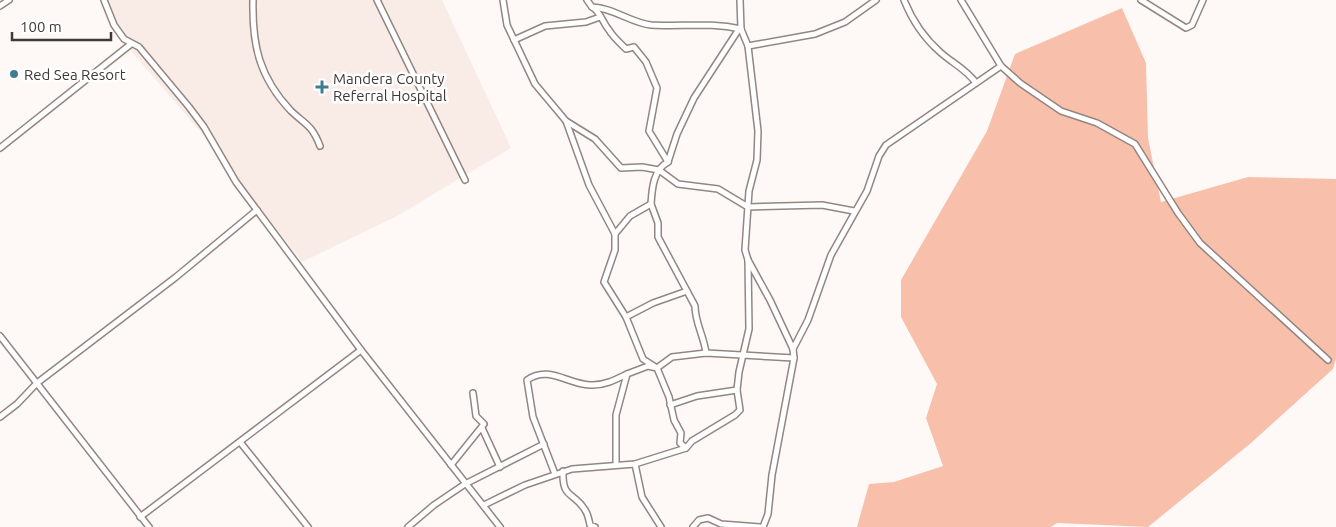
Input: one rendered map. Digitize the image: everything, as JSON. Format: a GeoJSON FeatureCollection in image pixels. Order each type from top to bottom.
{"type":"FeatureCollection","features":[{"type":"Feature","properties":{"kind":"street"},"geometry":{"type":"LineString","coordinates":[[0,6],[9,0]]}},
{"type":"Feature","properties":{"kind":"street"},"geometry":{"type":"LineString","coordinates":[[104,0],[114,25],[131,44],[139,47],[152,60],[189,107],[204,127],[236,182],[361,350],[500,527]]}},
{"type":"Feature","properties":{"kind":"street"},"geometry":{"type":"LineString","coordinates":[[253,0],[253,36],[264,71],[270,84],[293,112],[314,131],[320,146]]}},
{"type":"Feature","properties":{"kind":"street"},"geometry":{"type":"LineString","coordinates":[[377,0],[465,180]]}},
{"type":"Feature","properties":{"kind":"street"},"geometry":{"type":"LineString","coordinates":[[503,0],[507,25],[535,84],[566,121],[595,139],[621,168],[642,167],[659,170],[678,184],[718,189],[748,206],[822,204],[854,211]]}},
{"type":"Feature","properties":{"kind":"street"},"geometry":{"type":"LineString","coordinates":[[587,0],[592,7],[597,9],[600,17],[619,42],[626,49],[634,46],[646,62],[657,88],[649,131],[668,162]]}},
{"type":"Feature","properties":{"kind":"street"},"geometry":{"type":"LineString","coordinates":[[740,0],[740,29],[748,46],[758,131],[757,160],[749,191],[745,250],[748,260],[770,300],[793,349],[794,358],[772,475],[768,514],[763,527]]}},
{"type":"Feature","properties":{"kind":"street"},"geometry":{"type":"LineString","coordinates":[[748,46],[815,34],[845,22],[876,0]]}},
{"type":"Feature","properties":{"kind":"street"},"geometry":{"type":"LineString","coordinates":[[904,0],[910,17],[934,45],[963,68],[976,83]]}},
{"type":"Feature","properties":{"kind":"street"},"geometry":{"type":"LineString","coordinates":[[961,0],[1001,66],[1020,83],[1061,111],[1097,123],[1135,144],[1195,238],[1328,360]]}},
{"type":"Feature","properties":{"kind":"street"},"geometry":{"type":"LineString","coordinates":[[1142,0],[1183,28],[1192,25],[1203,0]]}},
{"type":"Feature","properties":{"kind":"street"},"geometry":{"type":"LineString","coordinates":[[592,7],[605,7],[649,25],[713,24],[740,29]]}},
{"type":"Feature","properties":{"kind":"street"},"geometry":{"type":"LineString","coordinates":[[514,40],[544,26],[586,22],[600,17]]}},
{"type":"Feature","properties":{"kind":"street"},"geometry":{"type":"LineString","coordinates":[[706,352],[704,339],[695,318],[695,306],[658,237],[658,223],[651,204],[653,183],[661,166],[668,162],[691,103],[740,29]]}},
{"type":"Feature","properties":{"kind":"street"},"geometry":{"type":"LineString","coordinates":[[0,148],[131,44]]}},
{"type":"Feature","properties":{"kind":"street"},"geometry":{"type":"LineString","coordinates":[[793,349],[808,320],[831,255],[854,211],[867,192],[879,156],[886,145],[1001,66]]}},
{"type":"Feature","properties":{"kind":"street"},"geometry":{"type":"LineString","coordinates":[[566,121],[589,185],[615,234],[615,250],[604,282],[626,317],[643,359],[657,368],[681,433],[680,444],[686,448]]}},
{"type":"Feature","properties":{"kind":"street"},"geometry":{"type":"LineString","coordinates":[[615,234],[630,216],[651,204]]}},
{"type":"Feature","properties":{"kind":"street"},"geometry":{"type":"LineString","coordinates":[[0,417],[17,404],[37,383],[176,276],[257,210]]}},
{"type":"Feature","properties":{"kind":"street"},"geometry":{"type":"LineString","coordinates":[[484,505],[563,471],[616,464],[635,464],[686,448],[692,441],[729,420],[740,410],[737,390],[749,330],[748,260]]}},
{"type":"Feature","properties":{"kind":"street"},"geometry":{"type":"LineString","coordinates":[[626,317],[653,303],[687,291]]}},
{"type":"Feature","properties":{"kind":"street"},"geometry":{"type":"LineString","coordinates":[[0,336],[149,527]]}},
{"type":"Feature","properties":{"kind":"street"},"geometry":{"type":"LineString","coordinates":[[140,517],[361,350]]}},
{"type":"Feature","properties":{"kind":"street"},"geometry":{"type":"LineString","coordinates":[[556,474],[531,408],[527,380],[544,373],[592,386],[607,384],[648,366],[657,368],[672,357],[706,352],[794,358]]}},
{"type":"Feature","properties":{"kind":"street"},"geometry":{"type":"LineString","coordinates":[[616,464],[616,415],[627,374]]}},
{"type":"Feature","properties":{"kind":"street"},"geometry":{"type":"LineString","coordinates":[[670,405],[698,396],[737,390]]}},
{"type":"Feature","properties":{"kind":"street"},"geometry":{"type":"LineString","coordinates":[[451,465],[484,424],[476,416],[473,393]]}},
{"type":"Feature","properties":{"kind":"street"},"geometry":{"type":"LineString","coordinates":[[482,428],[500,467]]}},
{"type":"Feature","properties":{"kind":"street"},"geometry":{"type":"LineString","coordinates":[[240,442],[308,527]]}},
{"type":"Feature","properties":{"kind":"street"},"geometry":{"type":"LineString","coordinates":[[408,527],[434,505],[465,484],[544,444]]}},
{"type":"Feature","properties":{"kind":"street"},"geometry":{"type":"LineString","coordinates":[[635,464],[642,498],[661,527]]}},
{"type":"Feature","properties":{"kind":"street"},"geometry":{"type":"LineString","coordinates":[[563,471],[563,486],[571,497],[584,507],[590,525],[595,527]]}},
{"type":"Feature","properties":{"kind":"street"},"geometry":{"type":"LineString","coordinates":[[693,527],[699,520],[708,518],[722,524],[760,527]]}},
{"type":"Feature","properties":{"kind":"shaded area","name":"Mandera County Referral Hospital"},"geometry":{"type":"Polygon","coordinates":[[[105,0],[442,0],[511,148],[397,216],[302,262],[204,136],[119,37],[105,0]]]}},
{"type":"Feature","properties":{"kind":"shaded area"},"geometry":{"type":"Polygon","coordinates":[[[1122,8],[1146,63],[1148,138],[1161,202],[1248,177],[1336,179],[1336,359],[1333,369],[1251,443],[1148,527],[1057,523],[1051,527],[857,527],[869,484],[894,482],[943,466],[926,418],[937,384],[901,317],[901,280],[987,131],[1015,54],[1122,8]]]}},
{"type":"Feature","properties":{"kind":"place","name":"Red Sea Resort"},"geometry":{"type":"Point","coordinates":[14,74]}},
{"type":"Feature","properties":{"kind":"place","name":"Mandera County Referral Hospital"},"geometry":{"type":"Point","coordinates":[322,87]}}]}
